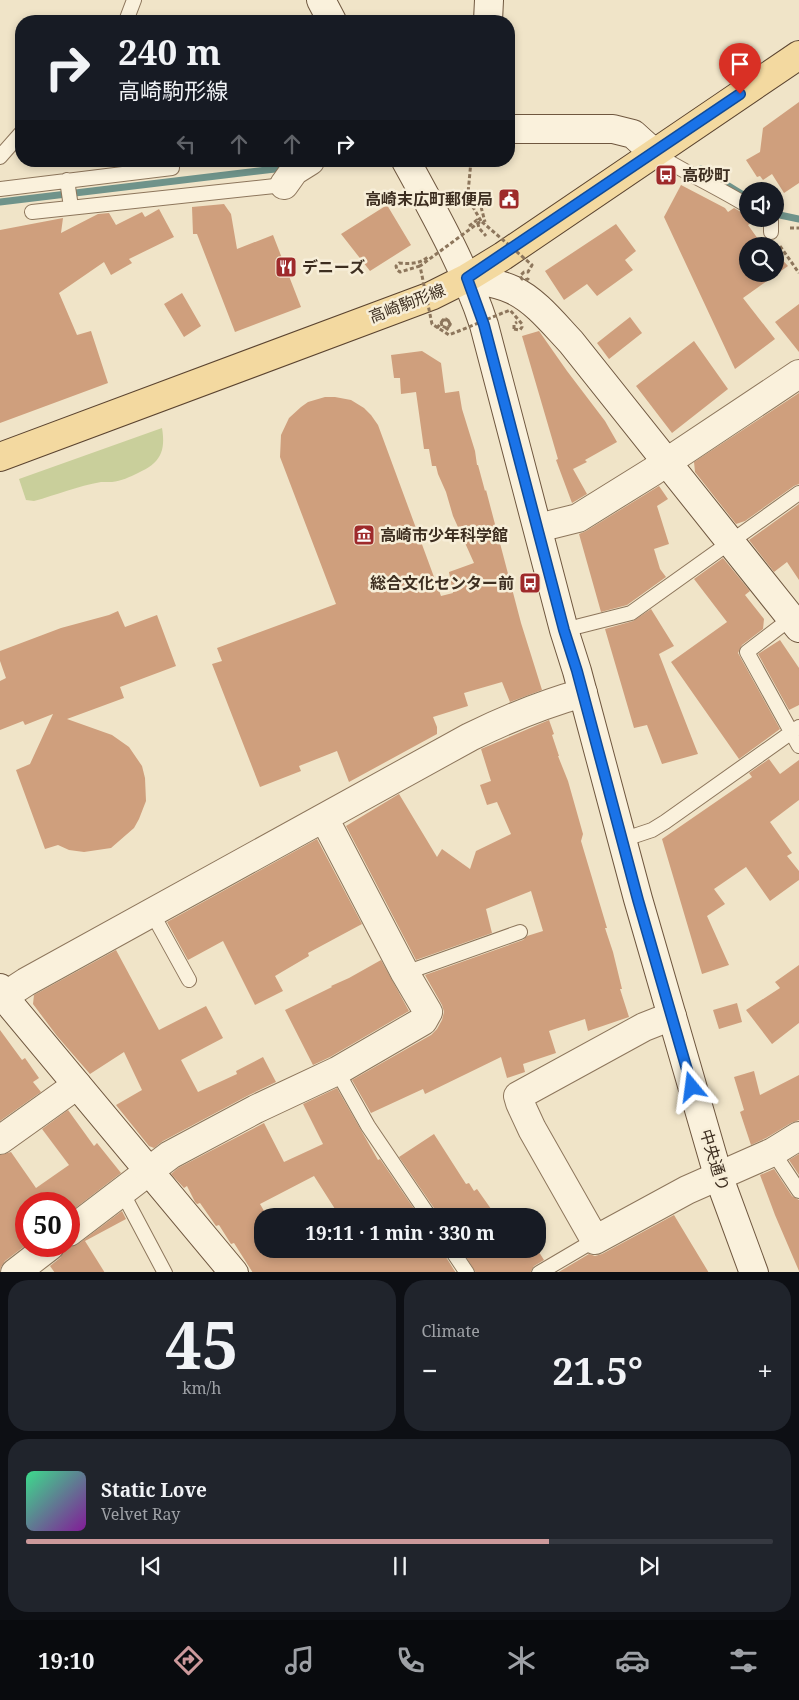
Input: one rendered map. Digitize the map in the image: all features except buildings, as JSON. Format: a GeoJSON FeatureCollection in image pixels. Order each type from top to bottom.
{"type":"FeatureCollection","features":[{"type":"Feature","properties":{"kind":"main road","name":"高崎駒形線"},"geometry":{"type":"LineString","coordinates":[[0,457],[431,296],[467,278],[799,55]]}},
{"type":"Feature","properties":{"kind":"street"},"geometry":{"type":"LineString","coordinates":[[321,0],[329,15]]}},
{"type":"Feature","properties":{"kind":"street"},"geometry":{"type":"LineString","coordinates":[[488,15],[489,0]]}},
{"type":"Feature","properties":{"kind":"street"},"geometry":{"type":"LineString","coordinates":[[515,129],[613,129],[633,134],[654,153]]}},
{"type":"Feature","properties":{"kind":"street"},"geometry":{"type":"LineString","coordinates":[[284,185],[294,171],[300,167]]}},
{"type":"Feature","properties":{"kind":"street","name":"中央通り"},"geometry":{"type":"LineString","coordinates":[[409,167],[437,217],[467,278],[484,325],[564,630],[672,1016],[718,1175],[754,1272]]}},
{"type":"Feature","properties":{"kind":"street"},"geometry":{"type":"LineString","coordinates":[[467,278],[511,289],[523,295],[541,310],[571,342],[729,543],[796,619]]}},
{"type":"Feature","properties":{"kind":"street"},"geometry":{"type":"LineString","coordinates":[[538,528],[578,518],[666,463],[799,374]]}},
{"type":"Feature","properties":{"kind":"street"},"geometry":{"type":"LineString","coordinates":[[234,1272],[1,994],[152,914],[470,737],[554,701],[583,693]]}},
{"type":"Feature","properties":{"kind":"street"},"geometry":{"type":"LineString","coordinates":[[80,1224],[170,1154],[256,1109],[337,1071],[423,1020],[428,1012],[324,818]]}},
{"type":"Feature","properties":{"kind":"street"},"geometry":{"type":"LineString","coordinates":[[672,1016],[644,1027],[518,1096],[532,1129],[595,1240],[687,1190],[773,1152],[799,1136]]}},
{"type":"Feature","properties":{"kind":"street"},"geometry":{"type":"LineString","coordinates":[[0,1140],[77,1085]]}},
{"type":"Feature","properties":{"kind":"street"},"geometry":{"type":"LineString","coordinates":[[15,1272],[35,1257]]}},
{"type":"Feature","properties":{"kind":"lane"},"geometry":{"type":"LineString","coordinates":[[128,15],[134,0]]}},
{"type":"Feature","properties":{"kind":"lane"},"geometry":{"type":"LineString","coordinates":[[0,157],[15,140]]}},
{"type":"Feature","properties":{"kind":"lane"},"geometry":{"type":"LineString","coordinates":[[654,153],[681,170],[692,174],[739,201]]}},
{"type":"Feature","properties":{"kind":"lane"},"geometry":{"type":"LineString","coordinates":[[0,189],[68,183],[172,168]]}},
{"type":"Feature","properties":{"kind":"lane"},"geometry":{"type":"LineString","coordinates":[[68,183],[71,204]]}},
{"type":"Feature","properties":{"kind":"lane"},"geometry":{"type":"LineString","coordinates":[[32,212],[71,204],[284,185]]}},
{"type":"Feature","properties":{"kind":"lane"},"geometry":{"type":"LineString","coordinates":[[564,630],[631,613],[799,493]]}},
{"type":"Feature","properties":{"kind":"lane"},"geometry":{"type":"LineString","coordinates":[[796,619],[747,652],[795,730],[799,746]]}},
{"type":"Feature","properties":{"kind":"lane"},"geometry":{"type":"LineString","coordinates":[[622,840],[652,830],[665,822],[795,730]]}},
{"type":"Feature","properties":{"kind":"lane"},"geometry":{"type":"LineString","coordinates":[[152,914],[189,980]]}},
{"type":"Feature","properties":{"kind":"lane"},"geometry":{"type":"LineString","coordinates":[[405,972],[520,932]]}},
{"type":"Feature","properties":{"kind":"lane"},"geometry":{"type":"LineString","coordinates":[[337,1071],[368,1126],[424,1208]]}},
{"type":"Feature","properties":{"kind":"lane"},"geometry":{"type":"LineString","coordinates":[[773,1152],[799,1191]]}},
{"type":"Feature","properties":{"kind":"lane"},"geometry":{"type":"LineString","coordinates":[[122,1192],[165,1272]]}},
{"type":"Feature","properties":{"kind":"lane"},"geometry":{"type":"LineString","coordinates":[[539,1272],[595,1240]]}},
{"type":"Feature","properties":{"kind":"lane"},"geometry":{"type":"LineString","coordinates":[[457,1258],[467,1272]]}},
{"type":"Feature","properties":{"kind":"path"},"geometry":{"type":"LineString","coordinates":[[467,204],[470,167]]}},
{"type":"Feature","properties":{"kind":"path"},"geometry":{"type":"LineString","coordinates":[[423,261],[410,264],[399,263],[396,265],[396,268],[400,272],[420,266],[483,221],[484,216],[480,203],[476,201],[472,206],[483,221],[532,265],[528,272],[524,272],[520,276],[522,279],[525,280],[530,276]]}},
{"type":"Feature","properties":{"kind":"path"},"geometry":{"type":"LineString","coordinates":[[420,266],[432,324],[436,328],[449,335],[510,310],[522,324],[520,330],[514,329]]}},
{"type":"Feature","properties":{"kind":"path"},"geometry":{"type":"LineString","coordinates":[[436,328],[445,319],[450,324],[446,331]]}},
{"type":"Feature","properties":{"kind":"green space"},"geometry":{"type":"Polygon","coordinates":[[[162,428],[163,444],[160,456],[146,469],[119,481],[101,482],[34,501],[26,500],[19,479],[162,428]]]}},
{"type":"Feature","properties":{"kind":"waterway"},"geometry":{"type":"LineString","coordinates":[[0,202],[275,169]]}},
{"type":"Feature","properties":{"kind":"waterway"},"geometry":{"type":"LineString","coordinates":[[701,169],[739,192]]}},
{"type":"Feature","properties":{"kind":"waterway"},"geometry":{"type":"LineString","coordinates":[[784,216],[799,219]]}},
{"type":"Feature","properties":{"kind":"place","name":"高砂町"},"geometry":{"type":"Point","coordinates":[666,175]}},
{"type":"Feature","properties":{"kind":"place","name":"高崎末広町郵便局"},"geometry":{"type":"Point","coordinates":[509,199]}},
{"type":"Feature","properties":{"kind":"place","name":"デニーズ"},"geometry":{"type":"Point","coordinates":[286,267]}},
{"type":"Feature","properties":{"kind":"place","name":"高崎市少年科学館"},"geometry":{"type":"Point","coordinates":[364,535]}},
{"type":"Feature","properties":{"kind":"place","name":"総合文化センター前"},"geometry":{"type":"Point","coordinates":[530,583]}},
{"type":"Feature","properties":{"kind":"route"},"geometry":{"type":"LineString","coordinates":[[692,1087],[638,900],[577,671],[564,630],[484,325],[467,278],[503,256],[740,94]]}}]}
